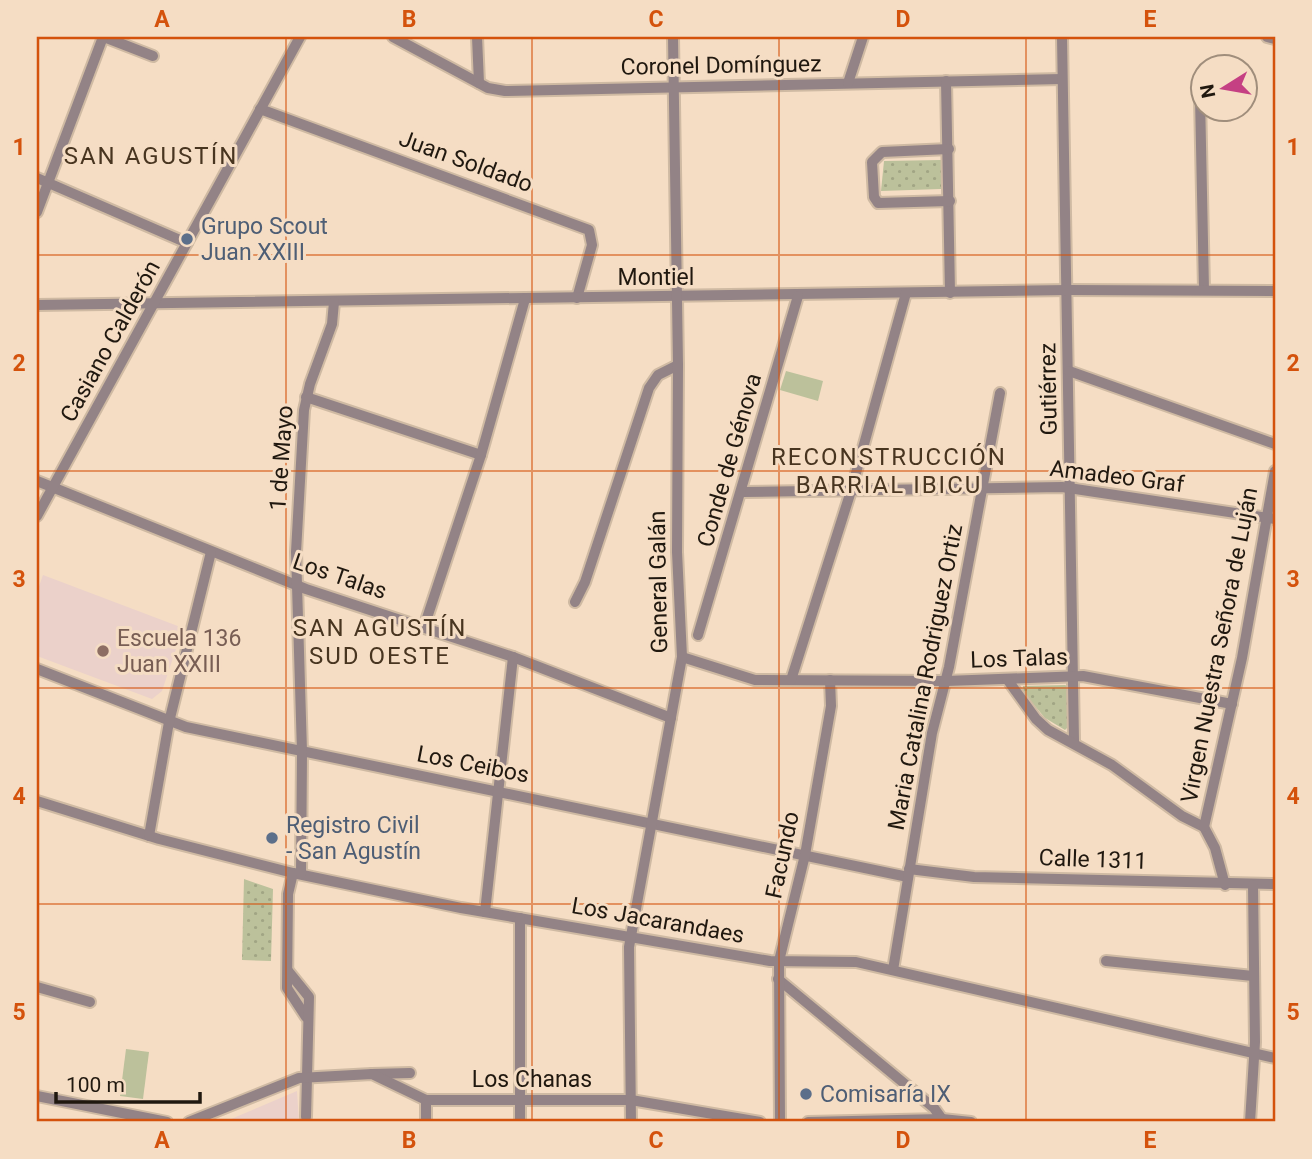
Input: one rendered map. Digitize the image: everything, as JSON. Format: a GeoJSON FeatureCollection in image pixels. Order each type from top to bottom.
{"type":"FeatureCollection","features":[{"type":"Feature","properties":{"kind":"street"},"geometry":{"type":"LineString","coordinates":[[37,212],[104,37],[153,56]]}},
{"type":"Feature","properties":{"kind":"street","name":"Casiano Calderón"},"geometry":{"type":"LineString","coordinates":[[37,516],[156,304],[300,37]]}},
{"type":"Feature","properties":{"kind":"street","name":"Coronel Domínguez"},"geometry":{"type":"LineString","coordinates":[[393,37],[479,83],[505,91],[1062,79]]}},
{"type":"Feature","properties":{"kind":"street"},"geometry":{"type":"LineString","coordinates":[[477,37],[479,83]]}},
{"type":"Feature","properties":{"kind":"street","name":"General Galán"},"geometry":{"type":"LineString","coordinates":[[631,1122],[631,936],[682,657],[677,552],[678,365],[673,37]]}},
{"type":"Feature","properties":{"kind":"street"},"geometry":{"type":"LineString","coordinates":[[848,83],[863,37]]}},
{"type":"Feature","properties":{"kind":"street","name":"Gutiérrez"},"geometry":{"type":"LineString","coordinates":[[1062,37],[1073,741]]}},
{"type":"Feature","properties":{"kind":"street"},"geometry":{"type":"LineString","coordinates":[[1267,37],[1275,39]]}},
{"type":"Feature","properties":{"kind":"street"},"geometry":{"type":"LineString","coordinates":[[946,81],[950,293]]}},
{"type":"Feature","properties":{"kind":"street","name":"Juan Soldado"},"geometry":{"type":"LineString","coordinates":[[260,109],[589,230],[592,244],[577,298]]}},
{"type":"Feature","properties":{"kind":"street"},"geometry":{"type":"LineString","coordinates":[[1201,122],[1204,290]]}},
{"type":"Feature","properties":{"kind":"street"},"geometry":{"type":"LineString","coordinates":[[949,149],[882,152],[872,162],[874,197],[878,203],[950,201]]}},
{"type":"Feature","properties":{"kind":"street"},"geometry":{"type":"LineString","coordinates":[[37,178],[187,243]]}},
{"type":"Feature","properties":{"kind":"street","name":"Montiel"},"geometry":{"type":"LineString","coordinates":[[37,305],[677,298],[1068,290],[1275,291]]}},
{"type":"Feature","properties":{"kind":"street"},"geometry":{"type":"LineString","coordinates":[[791,680],[851,491],[906,293]]}},
{"type":"Feature","properties":{"kind":"street","name":"Conde de Génova"},"geometry":{"type":"LineString","coordinates":[[698,635],[743,492],[798,296]]}},
{"type":"Feature","properties":{"kind":"street"},"geometry":{"type":"LineString","coordinates":[[424,627],[481,454],[525,299]]}},
{"type":"Feature","properties":{"kind":"street","name":"1 de Mayo"},"geometry":{"type":"LineString","coordinates":[[307,1076],[307,1018],[287,988],[288,894],[297,873],[302,751],[297,584],[306,397],[332,324],[334,302]]}},
{"type":"Feature","properties":{"kind":"street"},"geometry":{"type":"LineString","coordinates":[[575,602],[585,582],[649,388],[658,375],[678,365]]}},
{"type":"Feature","properties":{"kind":"street"},"geometry":{"type":"LineString","coordinates":[[1069,371],[1275,444]]}},
{"type":"Feature","properties":{"kind":"street","name":"Maria Catalina Rodriguez Ortiz"},"geometry":{"type":"LineString","coordinates":[[893,970],[932,733],[946,681],[1000,393]]}},
{"type":"Feature","properties":{"kind":"street"},"geometry":{"type":"LineString","coordinates":[[306,397],[481,454]]}},
{"type":"Feature","properties":{"kind":"street","name":"Virgen Nuestra Señora de Luján"},"geometry":{"type":"LineString","coordinates":[[1204,827],[1233,704],[1270,518],[1275,471]]}},
{"type":"Feature","properties":{"kind":"street","name":"Los Talas"},"geometry":{"type":"LineString","coordinates":[[37,481],[211,552],[513,657],[671,718]]}},
{"type":"Feature","properties":{"kind":"street","name":"Amadeo Graf"},"geometry":{"type":"LineString","coordinates":[[743,492],[1070,488],[1270,518]]}},
{"type":"Feature","properties":{"kind":"street"},"geometry":{"type":"LineString","coordinates":[[149,836],[169,722],[211,552]]}},
{"type":"Feature","properties":{"kind":"street"},"geometry":{"type":"LineString","coordinates":[[485,912],[513,657]]}},
{"type":"Feature","properties":{"kind":"street","name":"Los Talas"},"geometry":{"type":"LineString","coordinates":[[682,657],[745,679],[946,681],[1074,677],[1233,704]]}},
{"type":"Feature","properties":{"kind":"street","name":"Los Ceibos"},"geometry":{"type":"LineString","coordinates":[[37,669],[169,722],[805,855],[909,873]]}},
{"type":"Feature","properties":{"kind":"street"},"geometry":{"type":"LineString","coordinates":[[1007,679],[1041,724],[1073,741],[1204,827],[1215,848],[1225,885]]}},
{"type":"Feature","properties":{"kind":"street","name":"Facundo"},"geometry":{"type":"LineString","coordinates":[[780,1122],[779,961],[805,855],[831,706],[830,680]]}},
{"type":"Feature","properties":{"kind":"street","name":"Los Jacarandaes"},"geometry":{"type":"LineString","coordinates":[[37,801],[149,836],[297,873],[485,912],[779,961],[846,961],[1275,1058]]}},
{"type":"Feature","properties":{"kind":"street","name":"Calle 1311"},"geometry":{"type":"LineString","coordinates":[[909,873],[1225,885],[1275,884]]}},
{"type":"Feature","properties":{"kind":"street"},"geometry":{"type":"LineString","coordinates":[[1250,1122],[1254,1053],[1253,885]]}},
{"type":"Feature","properties":{"kind":"street"},"geometry":{"type":"LineString","coordinates":[[520,918],[520,1122]]}},
{"type":"Feature","properties":{"kind":"street"},"geometry":{"type":"LineString","coordinates":[[1105,961],[1253,976]]}},
{"type":"Feature","properties":{"kind":"street"},"geometry":{"type":"LineString","coordinates":[[778,979],[934,1108],[942,1119]]}},
{"type":"Feature","properties":{"kind":"street"},"geometry":{"type":"LineString","coordinates":[[37,987],[90,1002]]}},
{"type":"Feature","properties":{"kind":"street"},"geometry":{"type":"LineString","coordinates":[[372,1074],[410,1073]]}},
{"type":"Feature","properties":{"kind":"street","name":"Los Chanas"},"geometry":{"type":"LineString","coordinates":[[189,1122],[307,1076],[372,1074],[426,1100],[631,1100],[761,1122]]}},
{"type":"Feature","properties":{"kind":"street"},"geometry":{"type":"LineString","coordinates":[[306,1120],[307,1076]]}},
{"type":"Feature","properties":{"kind":"street"},"geometry":{"type":"LineString","coordinates":[[37,1096],[167,1122]]}},
{"type":"Feature","properties":{"kind":"street"},"geometry":{"type":"LineString","coordinates":[[426,1100],[426,1122]]}},
{"type":"Feature","properties":{"kind":"street"},"geometry":{"type":"LineString","coordinates":[[808,1122],[942,1119],[971,1122]]}},
{"type":"Feature","properties":{"kind":"shaded area"},"geometry":{"type":"Polygon","coordinates":[[[43,575],[183,628],[162,691],[152,699],[37,656],[37,592],[43,575]]]}},
{"type":"Feature","properties":{"kind":"shaded area"},"geometry":{"type":"Polygon","coordinates":[[[297,1091],[299,1122],[224,1122],[297,1091]]]}},
{"type":"Feature","properties":{"kind":"green space"},"geometry":{"type":"Polygon","coordinates":[[[941,160],[941,189],[881,191],[884,161],[941,160]]]}},
{"type":"Feature","properties":{"kind":"green space"},"geometry":{"type":"Polygon","coordinates":[[[786,371],[823,381],[818,401],[780,390],[786,371]]]}},
{"type":"Feature","properties":{"kind":"green space"},"geometry":{"type":"Polygon","coordinates":[[[1023,686],[1070,687],[1070,725],[1065,730],[1045,718],[1022,691],[1023,686]]]}},
{"type":"Feature","properties":{"kind":"green space"},"geometry":{"type":"Polygon","coordinates":[[[244,879],[273,889],[271,961],[242,960],[244,879]]]}},
{"type":"Feature","properties":{"kind":"green space"},"geometry":{"type":"Polygon","coordinates":[[[126,1049],[149,1052],[143,1099],[120,1096],[126,1049]]]}},
{"type":"Feature","properties":{"kind":"place","name":"Grupo Scout Juan XXIII"},"geometry":{"type":"Point","coordinates":[187,239]}},
{"type":"Feature","properties":{"kind":"place","name":"Escuela 136 Juan XXIII"},"geometry":{"type":"Point","coordinates":[103,651]}},
{"type":"Feature","properties":{"kind":"place","name":"Registro Civil - San Agustín"},"geometry":{"type":"Point","coordinates":[272,838]}},
{"type":"Feature","properties":{"kind":"place","name":"Comisaría IX"},"geometry":{"type":"Point","coordinates":[806,1094]}},
{"type":"Feature","properties":{"kind":"district","name":"SAN AGUSTÍN"},"geometry":{"type":"Point","coordinates":[151,156]}},
{"type":"Feature","properties":{"kind":"district","name":"RECONSTRUCCIÓN BARRIAL IBICU"},"geometry":{"type":"Point","coordinates":[889,471]}},
{"type":"Feature","properties":{"kind":"district","name":"SAN AGUSTÍN SUD OESTE"},"geometry":{"type":"Point","coordinates":[380,642]}}]}
